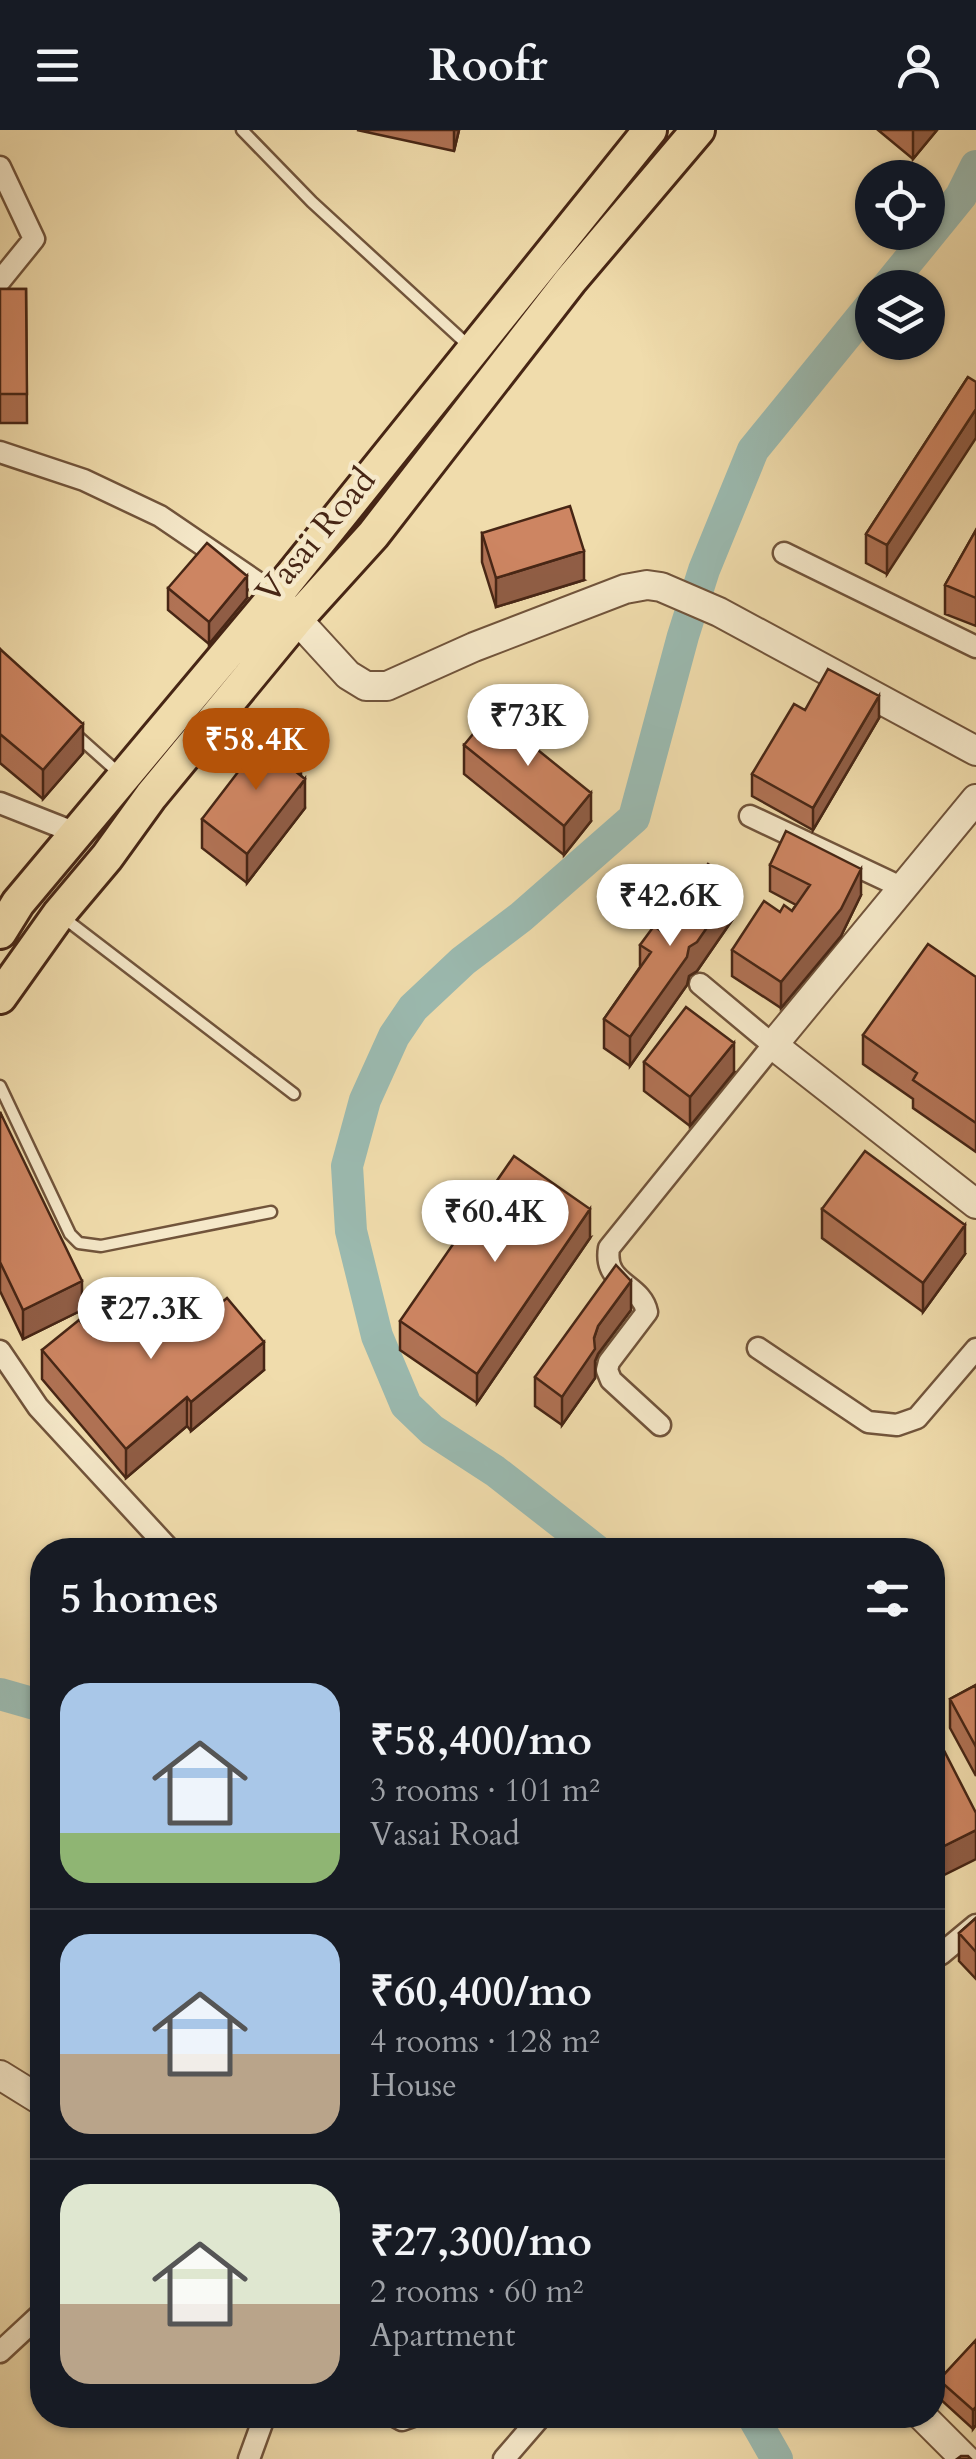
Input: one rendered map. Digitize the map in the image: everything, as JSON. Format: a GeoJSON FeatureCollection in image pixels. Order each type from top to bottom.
{"type":"FeatureCollection","features":[{"type":"Feature","properties":{"kind":"main road","name":"Vasai Road"},"geometry":{"type":"LineString","coordinates":[[0,932],[18,902],[122,776],[286,608],[373,535],[570,280],[698,130]]}},
{"type":"Feature","properties":{"kind":"main road","name":"Vasai Road"},"geometry":{"type":"LineString","coordinates":[[0,996],[474,351],[641,133]]}},
{"type":"Feature","properties":{"kind":"street"},"geometry":{"type":"LineString","coordinates":[[0,166],[34,238],[0,281]]}},
{"type":"Feature","properties":{"kind":"street"},"geometry":{"type":"LineString","coordinates":[[0,452],[84,480],[160,516],[286,608],[348,675],[366,686],[386,686],[474,647],[625,589],[661,586],[719,612],[976,751]]}},
{"type":"Feature","properties":{"kind":"street"},"geometry":{"type":"LineString","coordinates":[[784,554],[976,647]]}},
{"type":"Feature","properties":{"kind":"street"},"geometry":{"type":"LineString","coordinates":[[660,1424],[611,1380],[607,1370],[647,1312],[645,1303],[611,1272],[609,1248],[976,799]]}},
{"type":"Feature","properties":{"kind":"street"},"geometry":{"type":"LineString","coordinates":[[0,803],[76,833]]}},
{"type":"Feature","properties":{"kind":"street"},"geometry":{"type":"LineString","coordinates":[[750,816],[903,888]]}},
{"type":"Feature","properties":{"kind":"street"},"geometry":{"type":"LineString","coordinates":[[700,984],[976,1204]]}},
{"type":"Feature","properties":{"kind":"street"},"geometry":{"type":"LineString","coordinates":[[758,1348],[868,1422],[896,1426],[917,1418],[976,1349]]}},
{"type":"Feature","properties":{"kind":"street"},"geometry":{"type":"LineString","coordinates":[[0,1351],[38,1407],[159,1538]]}},
{"type":"Feature","properties":{"kind":"street"},"geometry":{"type":"LineString","coordinates":[[945,1951],[976,1925]]}},
{"type":"Feature","properties":{"kind":"street"},"geometry":{"type":"LineString","coordinates":[[0,2075],[30,2094]]}},
{"type":"Feature","properties":{"kind":"street"},"geometry":{"type":"LineString","coordinates":[[0,2352],[30,2324]]}},
{"type":"Feature","properties":{"kind":"street"},"geometry":{"type":"LineString","coordinates":[[249,2459],[260,2428]]}},
{"type":"Feature","properties":{"kind":"street"},"geometry":{"type":"LineString","coordinates":[[504,2459],[531,2428]]}},
{"type":"Feature","properties":{"kind":"street"},"geometry":{"type":"LineString","coordinates":[[934,2428],[965,2459]]}},
{"type":"Feature","properties":{"kind":"lane"},"geometry":{"type":"LineString","coordinates":[[242,130],[312,202],[474,351]]}},
{"type":"Feature","properties":{"kind":"lane"},"geometry":{"type":"LineString","coordinates":[[68,727],[122,776]]}},
{"type":"Feature","properties":{"kind":"lane"},"geometry":{"type":"LineString","coordinates":[[59,914],[294,1094]]}},
{"type":"Feature","properties":{"kind":"lane"},"geometry":{"type":"LineString","coordinates":[[0,1086],[70,1234],[79,1243],[101,1246],[271,1212]]}},
{"type":"Feature","properties":{"kind":"building"},"geometry":{"type":"Polygon","coordinates":[[[0,289],[26,289],[27,394],[0,394],[0,289]]]}},
{"type":"Feature","properties":{"kind":"building"},"geometry":{"type":"Polygon","coordinates":[[[968,377],[976,382],[976,409],[887,545],[866,534],[968,377]]]}},
{"type":"Feature","properties":{"kind":"building"},"geometry":{"type":"Polygon","coordinates":[[[570,506],[584,551],[496,578],[482,533],[570,506]]]}},
{"type":"Feature","properties":{"kind":"building"},"geometry":{"type":"Polygon","coordinates":[[[976,530],[976,598],[945,585],[976,530]]]}},
{"type":"Feature","properties":{"kind":"building"},"geometry":{"type":"Polygon","coordinates":[[[207,543],[247,576],[209,622],[168,588],[207,543]]]}},
{"type":"Feature","properties":{"kind":"building"},"geometry":{"type":"Polygon","coordinates":[[[0,649],[83,724],[43,770],[0,734],[0,649]]]}},
{"type":"Feature","properties":{"kind":"building"},"geometry":{"type":"Polygon","coordinates":[[[828,669],[879,696],[813,808],[752,774],[794,704],[805,710],[828,669]]]}},
{"type":"Feature","properties":{"kind":"building"},"geometry":{"type":"Polygon","coordinates":[[[491,712],[591,793],[564,826],[464,745],[491,712]]]}},
{"type":"Feature","properties":{"kind":"building"},"geometry":{"type":"Polygon","coordinates":[[[271,729],[293,745],[287,752],[301,763],[295,771],[305,779],[247,854],[202,819],[271,729]]]}},
{"type":"Feature","properties":{"kind":"building"},"geometry":{"type":"Polygon","coordinates":[[[786,831],[861,869],[841,909],[781,982],[732,950],[764,901],[780,912],[784,905],[792,911],[810,885],[770,865],[786,831]]]}},
{"type":"Feature","properties":{"kind":"building"},"geometry":{"type":"Polygon","coordinates":[[[708,864],[737,884],[697,942],[689,947],[687,957],[630,1037],[604,1019],[651,952],[640,945],[654,926],[661,931],[708,864]]]}},
{"type":"Feature","properties":{"kind":"building"},"geometry":{"type":"Polygon","coordinates":[[[928,944],[976,977],[976,1123],[913,1080],[917,1073],[863,1035],[928,944]]]}},
{"type":"Feature","properties":{"kind":"building"},"geometry":{"type":"Polygon","coordinates":[[[686,1007],[734,1043],[690,1097],[644,1062],[686,1007]]]}},
{"type":"Feature","properties":{"kind":"building"},"geometry":{"type":"Polygon","coordinates":[[[0,1112],[82,1281],[23,1310],[0,1262],[0,1112]]]}},
{"type":"Feature","properties":{"kind":"building"},"geometry":{"type":"Polygon","coordinates":[[[865,1151],[965,1225],[923,1283],[822,1209],[865,1151]]]}},
{"type":"Feature","properties":{"kind":"building"},"geometry":{"type":"Polygon","coordinates":[[[514,1156],[590,1209],[477,1374],[400,1321],[514,1156]]]}},
{"type":"Feature","properties":{"kind":"building"},"geometry":{"type":"Polygon","coordinates":[[[616,1265],[631,1281],[598,1326],[595,1349],[562,1397],[535,1377],[616,1265]]]}},
{"type":"Feature","properties":{"kind":"building"},"geometry":{"type":"Polygon","coordinates":[[[204,1298],[214,1309],[227,1298],[264,1342],[191,1402],[187,1397],[126,1449],[42,1350],[79,1320],[92,1335],[129,1304],[142,1320],[145,1317],[152,1325],[182,1299],[191,1309],[204,1298]]]}},
{"type":"Feature","properties":{"kind":"building"},"geometry":{"type":"Polygon","coordinates":[[[976,1685],[976,1747],[950,1699],[976,1685]]]}},
{"type":"Feature","properties":{"kind":"building"},"geometry":{"type":"Polygon","coordinates":[[[945,1752],[976,1813],[976,1830],[945,1846],[945,1752]]]}},
{"type":"Feature","properties":{"kind":"building"},"geometry":{"type":"Polygon","coordinates":[[[976,1918],[976,1952],[959,1933],[976,1918]]]}},
{"type":"Feature","properties":{"kind":"building"},"geometry":{"type":"Polygon","coordinates":[[[976,2340],[973,2410],[945,2385],[945,2374],[976,2340]]]}},
{"type":"Feature","properties":{"kind":"waterway"},"geometry":{"type":"LineString","coordinates":[[901,270],[961,196],[976,166]]}},
{"type":"Feature","properties":{"kind":"waterway"},"geometry":{"type":"LineString","coordinates":[[581,1538],[495,1471],[432,1430],[406,1405],[377,1336],[351,1231],[347,1166],[365,1100],[394,1036],[413,1008],[463,961],[521,917],[634,818],[704,570],[753,450],[855,325]]}},
{"type":"Feature","properties":{"kind":"waterway"},"geometry":{"type":"LineString","coordinates":[[0,1694],[30,1703]]}},
{"type":"Feature","properties":{"kind":"waterway"},"geometry":{"type":"LineString","coordinates":[[759,2428],[777,2459]]}}]}
